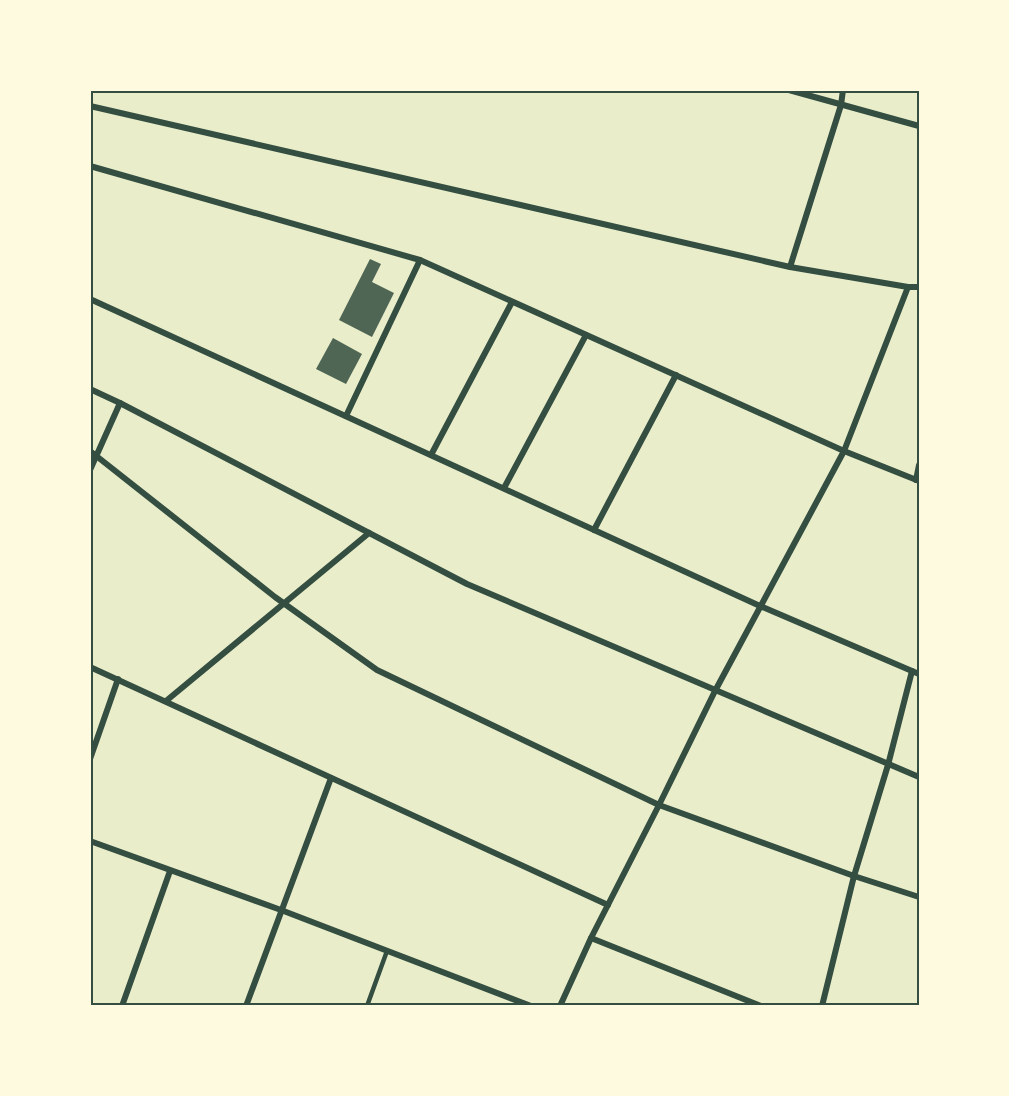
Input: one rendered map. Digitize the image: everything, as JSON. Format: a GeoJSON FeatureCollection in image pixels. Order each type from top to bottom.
{"type":"FeatureCollection","features":[{"type":"Feature","properties":{"kind":"street"},"geometry":{"type":"LineString","coordinates":[[789,90],[919,126]]}},
{"type":"Feature","properties":{"kind":"street"},"geometry":{"type":"LineString","coordinates":[[790,267],[841,105],[843,90]]}},
{"type":"Feature","properties":{"kind":"street"},"geometry":{"type":"LineString","coordinates":[[90,106],[790,267],[919,287]]}},
{"type":"Feature","properties":{"kind":"street"},"geometry":{"type":"LineString","coordinates":[[90,166],[420,260],[844,451],[918,480],[919,465]]}},
{"type":"Feature","properties":{"kind":"street"},"geometry":{"type":"LineString","coordinates":[[346,416],[420,260]]}},
{"type":"Feature","properties":{"kind":"street"},"geometry":{"type":"LineString","coordinates":[[560,1006],[591,938],[660,806],[715,691],[844,451],[908,287]]}},
{"type":"Feature","properties":{"kind":"street"},"geometry":{"type":"LineString","coordinates":[[90,299],[760,606],[916,673],[854,876],[822,1006]]}},
{"type":"Feature","properties":{"kind":"street"},"geometry":{"type":"LineString","coordinates":[[431,455],[513,302]]}},
{"type":"Feature","properties":{"kind":"street"},"geometry":{"type":"LineString","coordinates":[[504,488],[586,335]]}},
{"type":"Feature","properties":{"kind":"street"},"geometry":{"type":"LineString","coordinates":[[594,530],[676,375]]}},
{"type":"Feature","properties":{"kind":"street"},"geometry":{"type":"LineString","coordinates":[[90,389],[467,584],[919,777]]}},
{"type":"Feature","properties":{"kind":"street"},"geometry":{"type":"LineString","coordinates":[[90,470],[120,403]]}},
{"type":"Feature","properties":{"kind":"street"},"geometry":{"type":"LineString","coordinates":[[90,451],[284,603],[377,670],[660,806],[919,897]]}},
{"type":"Feature","properties":{"kind":"street"},"geometry":{"type":"LineString","coordinates":[[166,701],[369,533]]}},
{"type":"Feature","properties":{"kind":"street"},"geometry":{"type":"LineString","coordinates":[[90,667],[608,906]]}},
{"type":"Feature","properties":{"kind":"street"},"geometry":{"type":"LineString","coordinates":[[90,759],[118,679]]}},
{"type":"Feature","properties":{"kind":"street"},"geometry":{"type":"LineString","coordinates":[[246,1006],[331,778]]}},
{"type":"Feature","properties":{"kind":"street"},"geometry":{"type":"LineString","coordinates":[[90,841],[280,910],[531,1006]]}},
{"type":"Feature","properties":{"kind":"street"},"geometry":{"type":"LineString","coordinates":[[122,1006],[170,871]]}},
{"type":"Feature","properties":{"kind":"street"},"geometry":{"type":"LineString","coordinates":[[591,938],[761,1006]]}},
{"type":"Feature","properties":{"kind":"lane"},"geometry":{"type":"LineString","coordinates":[[367,1006],[387,951]]}},
{"type":"Feature","properties":{"kind":"building"},"geometry":{"type":"Polygon","coordinates":[[[370,259],[381,264],[372,282],[394,293],[372,337],[339,320],[370,259]]]}},
{"type":"Feature","properties":{"kind":"building"},"geometry":{"type":"Polygon","coordinates":[[[333,338],[362,354],[346,384],[316,369],[333,338]]]}}]}
